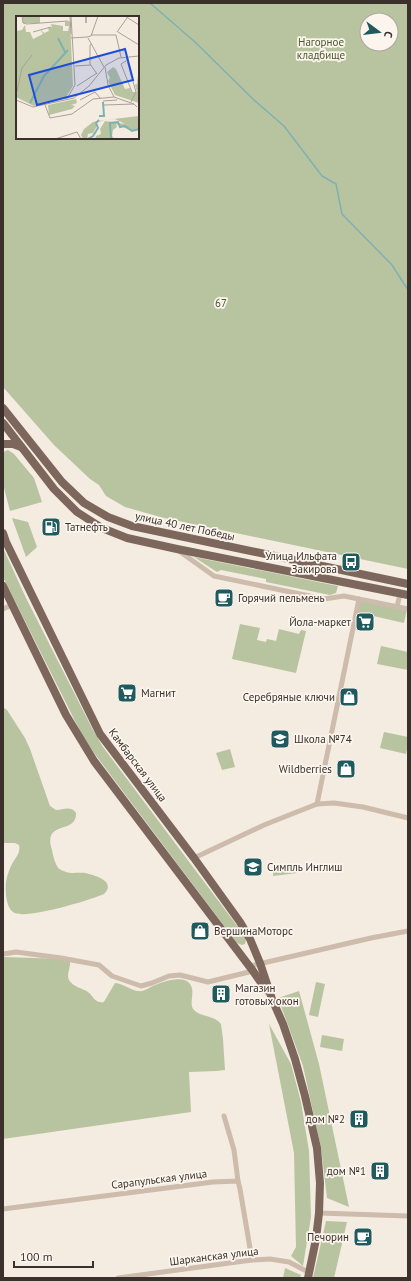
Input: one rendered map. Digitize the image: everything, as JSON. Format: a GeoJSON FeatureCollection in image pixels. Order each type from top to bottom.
{"type":"FeatureCollection","features":[{"type":"Feature","properties":{"kind":"main road","name":"улица 40 лет Победы"},"geometry":{"type":"LineString","coordinates":[[3,408],[62,482],[84,503],[108,517],[132,526],[408,584]]}},
{"type":"Feature","properties":{"kind":"main road"},"geometry":{"type":"LineString","coordinates":[[3,423],[54,490],[77,512],[102,528],[127,538],[176,549],[404,595]]}},
{"type":"Feature","properties":{"kind":"main road"},"geometry":{"type":"LineString","coordinates":[[3,444],[13,444],[21,447]]}},
{"type":"Feature","properties":{"kind":"main road","name":"Камбарская улица"},"geometry":{"type":"LineString","coordinates":[[3,533],[9,549],[100,734],[194,858],[240,922],[250,939],[260,963],[295,1059],[317,1148],[320,1183],[319,1213],[309,1276]]}},
{"type":"Feature","properties":{"kind":"main road","name":"Камбарская улица"},"geometry":{"type":"LineString","coordinates":[[3,586],[66,715],[94,761],[252,968],[272,999]]}},
{"type":"Feature","properties":{"kind":"main road"},"geometry":{"type":"LineString","coordinates":[[233,944],[241,947],[247,946],[250,939]]}},
{"type":"Feature","properties":{"kind":"street"},"geometry":{"type":"LineString","coordinates":[[176,549],[214,576],[324,599],[344,596],[408,609]]}},
{"type":"Feature","properties":{"kind":"street"},"geometry":{"type":"LineString","coordinates":[[397,607],[404,595]]}},
{"type":"Feature","properties":{"kind":"street"},"geometry":{"type":"LineString","coordinates":[[318,804],[358,599]]}},
{"type":"Feature","properties":{"kind":"street"},"geometry":{"type":"LineString","coordinates":[[3,609],[12,605]]}},
{"type":"Feature","properties":{"kind":"street"},"geometry":{"type":"LineString","coordinates":[[194,858],[264,825],[318,804],[334,803],[363,807],[408,818]]}},
{"type":"Feature","properties":{"kind":"street"},"geometry":{"type":"LineString","coordinates":[[3,954],[16,952],[99,965],[112,976],[141,986],[169,976],[180,975],[208,982],[252,968],[260,963],[408,931]]}},
{"type":"Feature","properties":{"kind":"street"},"geometry":{"type":"LineString","coordinates":[[224,1116],[234,1150],[252,1260]]}},
{"type":"Feature","properties":{"kind":"street","name":"Сарапульская улица"},"geometry":{"type":"LineString","coordinates":[[3,1209],[213,1182],[238,1181]]}},
{"type":"Feature","properties":{"kind":"street"},"geometry":{"type":"LineString","coordinates":[[319,1213],[408,1216]]}},
{"type":"Feature","properties":{"kind":"street","name":"Шарканская улица"},"geometry":{"type":"LineString","coordinates":[[118,1278],[252,1260],[289,1262],[309,1276]]}},
{"type":"Feature","properties":{"kind":"green space","name":"67"},"geometry":{"type":"Polygon","coordinates":[[[3,3],[408,3],[408,569],[164,518],[125,507],[106,496],[99,485],[90,479],[54,445],[3,387],[3,3]]]}},
{"type":"Feature","properties":{"kind":"green space"},"geometry":{"type":"Polygon","coordinates":[[[8,450],[14,454],[34,478],[42,502],[10,511],[3,484],[3,452],[8,450]]]}},
{"type":"Feature","properties":{"kind":"green space"},"geometry":{"type":"Polygon","coordinates":[[[12,518],[28,522],[37,547],[26,557],[12,518]]]}},
{"type":"Feature","properties":{"kind":"green space"},"geometry":{"type":"Polygon","coordinates":[[[3,548],[26,598],[103,747],[244,935],[246,939],[245,944],[242,945],[237,943],[94,753],[81,733],[3,577],[3,548]]]}},
{"type":"Feature","properties":{"kind":"green space"},"geometry":{"type":"Polygon","coordinates":[[[194,557],[338,586],[336,593],[330,595],[266,582],[266,579],[221,570],[217,572],[194,557]]]}},
{"type":"Feature","properties":{"kind":"green space"},"geometry":{"type":"Polygon","coordinates":[[[359,599],[407,609],[404,623],[356,612],[359,599]]]}},
{"type":"Feature","properties":{"kind":"green space"},"geometry":{"type":"Polygon","coordinates":[[[240,624],[260,628],[257,640],[266,642],[267,639],[276,641],[279,629],[299,634],[301,630],[306,631],[296,673],[232,659],[240,624]]]}},
{"type":"Feature","properties":{"kind":"green space"},"geometry":{"type":"Polygon","coordinates":[[[381,646],[408,652],[408,670],[377,664],[381,646]]]}},
{"type":"Feature","properties":{"kind":"green space"},"geometry":{"type":"Polygon","coordinates":[[[3,707],[7,710],[25,738],[50,806],[56,810],[67,808],[72,809],[76,813],[75,820],[71,824],[55,830],[52,834],[50,840],[57,866],[59,869],[66,872],[85,873],[103,879],[108,886],[104,894],[73,904],[32,913],[15,913],[10,908],[6,895],[6,882],[9,871],[18,853],[19,845],[15,843],[3,843],[3,707]]]}},
{"type":"Feature","properties":{"kind":"green space"},"geometry":{"type":"Polygon","coordinates":[[[384,732],[408,737],[406,754],[380,748],[384,732]]]}},
{"type":"Feature","properties":{"kind":"green space"},"geometry":{"type":"Polygon","coordinates":[[[230,749],[235,767],[222,770],[216,753],[230,749]]]}},
{"type":"Feature","properties":{"kind":"green space"},"geometry":{"type":"Polygon","coordinates":[[[297,866],[297,873],[273,876],[273,868],[297,866]]]}},
{"type":"Feature","properties":{"kind":"green space"},"geometry":{"type":"Polygon","coordinates":[[[3,957],[66,959],[70,961],[68,975],[69,980],[75,986],[88,992],[97,1001],[101,1002],[104,1001],[115,983],[140,991],[172,980],[177,979],[187,981],[192,987],[192,1007],[194,1010],[200,1014],[215,1019],[221,1024],[225,1070],[189,1072],[191,1112],[3,1139],[3,957]]]}},
{"type":"Feature","properties":{"kind":"green space"},"geometry":{"type":"Polygon","coordinates":[[[316,982],[325,984],[318,1017],[309,1015],[316,982]]]}},
{"type":"Feature","properties":{"kind":"green space"},"geometry":{"type":"Polygon","coordinates":[[[299,991],[319,1064],[349,1207],[327,1198],[321,1148],[303,1066],[278,998],[299,991]]]}},
{"type":"Feature","properties":{"kind":"green space"},"geometry":{"type":"Polygon","coordinates":[[[269,1024],[291,1064],[301,1102],[309,1151],[311,1217],[303,1266],[291,1256],[296,1247],[294,1153],[269,1024]]]}},
{"type":"Feature","properties":{"kind":"green space"},"geometry":{"type":"Polygon","coordinates":[[[322,1035],[344,1039],[342,1051],[320,1047],[322,1035]]]}},
{"type":"Feature","properties":{"kind":"green space"},"geometry":{"type":"Polygon","coordinates":[[[326,1221],[347,1222],[334,1278],[313,1278],[326,1221]]]}},
{"type":"Feature","properties":{"kind":"green space"},"geometry":{"type":"Polygon","coordinates":[[[285,1268],[301,1275],[300,1278],[283,1278],[285,1268]]]}},
{"type":"Feature","properties":{"kind":"waterway"},"geometry":{"type":"LineString","coordinates":[[150,3],[195,42],[254,100],[284,126],[322,176],[336,184],[342,214],[392,265],[408,290]]}},
{"type":"Feature","properties":{"kind":"place","name":"Татнефть"},"geometry":{"type":"Point","coordinates":[51,527]}},
{"type":"Feature","properties":{"kind":"place","name":"Улица Ильфата Закирова"},"geometry":{"type":"Point","coordinates":[351,562]}},
{"type":"Feature","properties":{"kind":"place","name":"Горячий пельмень"},"geometry":{"type":"Point","coordinates":[224,598]}},
{"type":"Feature","properties":{"kind":"place","name":"Йола-маркет"},"geometry":{"type":"Point","coordinates":[365,622]}},
{"type":"Feature","properties":{"kind":"place","name":"Магнит"},"geometry":{"type":"Point","coordinates":[127,693]}},
{"type":"Feature","properties":{"kind":"place","name":"Серебряные ключи"},"geometry":{"type":"Point","coordinates":[349,697]}},
{"type":"Feature","properties":{"kind":"place","name":"Школа №74"},"geometry":{"type":"Point","coordinates":[280,739]}},
{"type":"Feature","properties":{"kind":"place","name":"Wildberries"},"geometry":{"type":"Point","coordinates":[346,769]}},
{"type":"Feature","properties":{"kind":"place","name":"Симпль Инглиш"},"geometry":{"type":"Point","coordinates":[253,867]}},
{"type":"Feature","properties":{"kind":"place","name":"ВершинаМоторс"},"geometry":{"type":"Point","coordinates":[200,931]}},
{"type":"Feature","properties":{"kind":"place","name":"Магазин готовых окон"},"geometry":{"type":"Point","coordinates":[221,994]}},
{"type":"Feature","properties":{"kind":"place","name":"дом №2"},"geometry":{"type":"Point","coordinates":[359,1119]}},
{"type":"Feature","properties":{"kind":"place","name":"дом №1"},"geometry":{"type":"Point","coordinates":[380,1171]}},
{"type":"Feature","properties":{"kind":"place","name":"Печорин"},"geometry":{"type":"Point","coordinates":[363,1237]}},
{"type":"Feature","properties":{"kind":"park label","name":"Нагорное кладбище"},"geometry":{"type":"Point","coordinates":[321,48]}}]}
